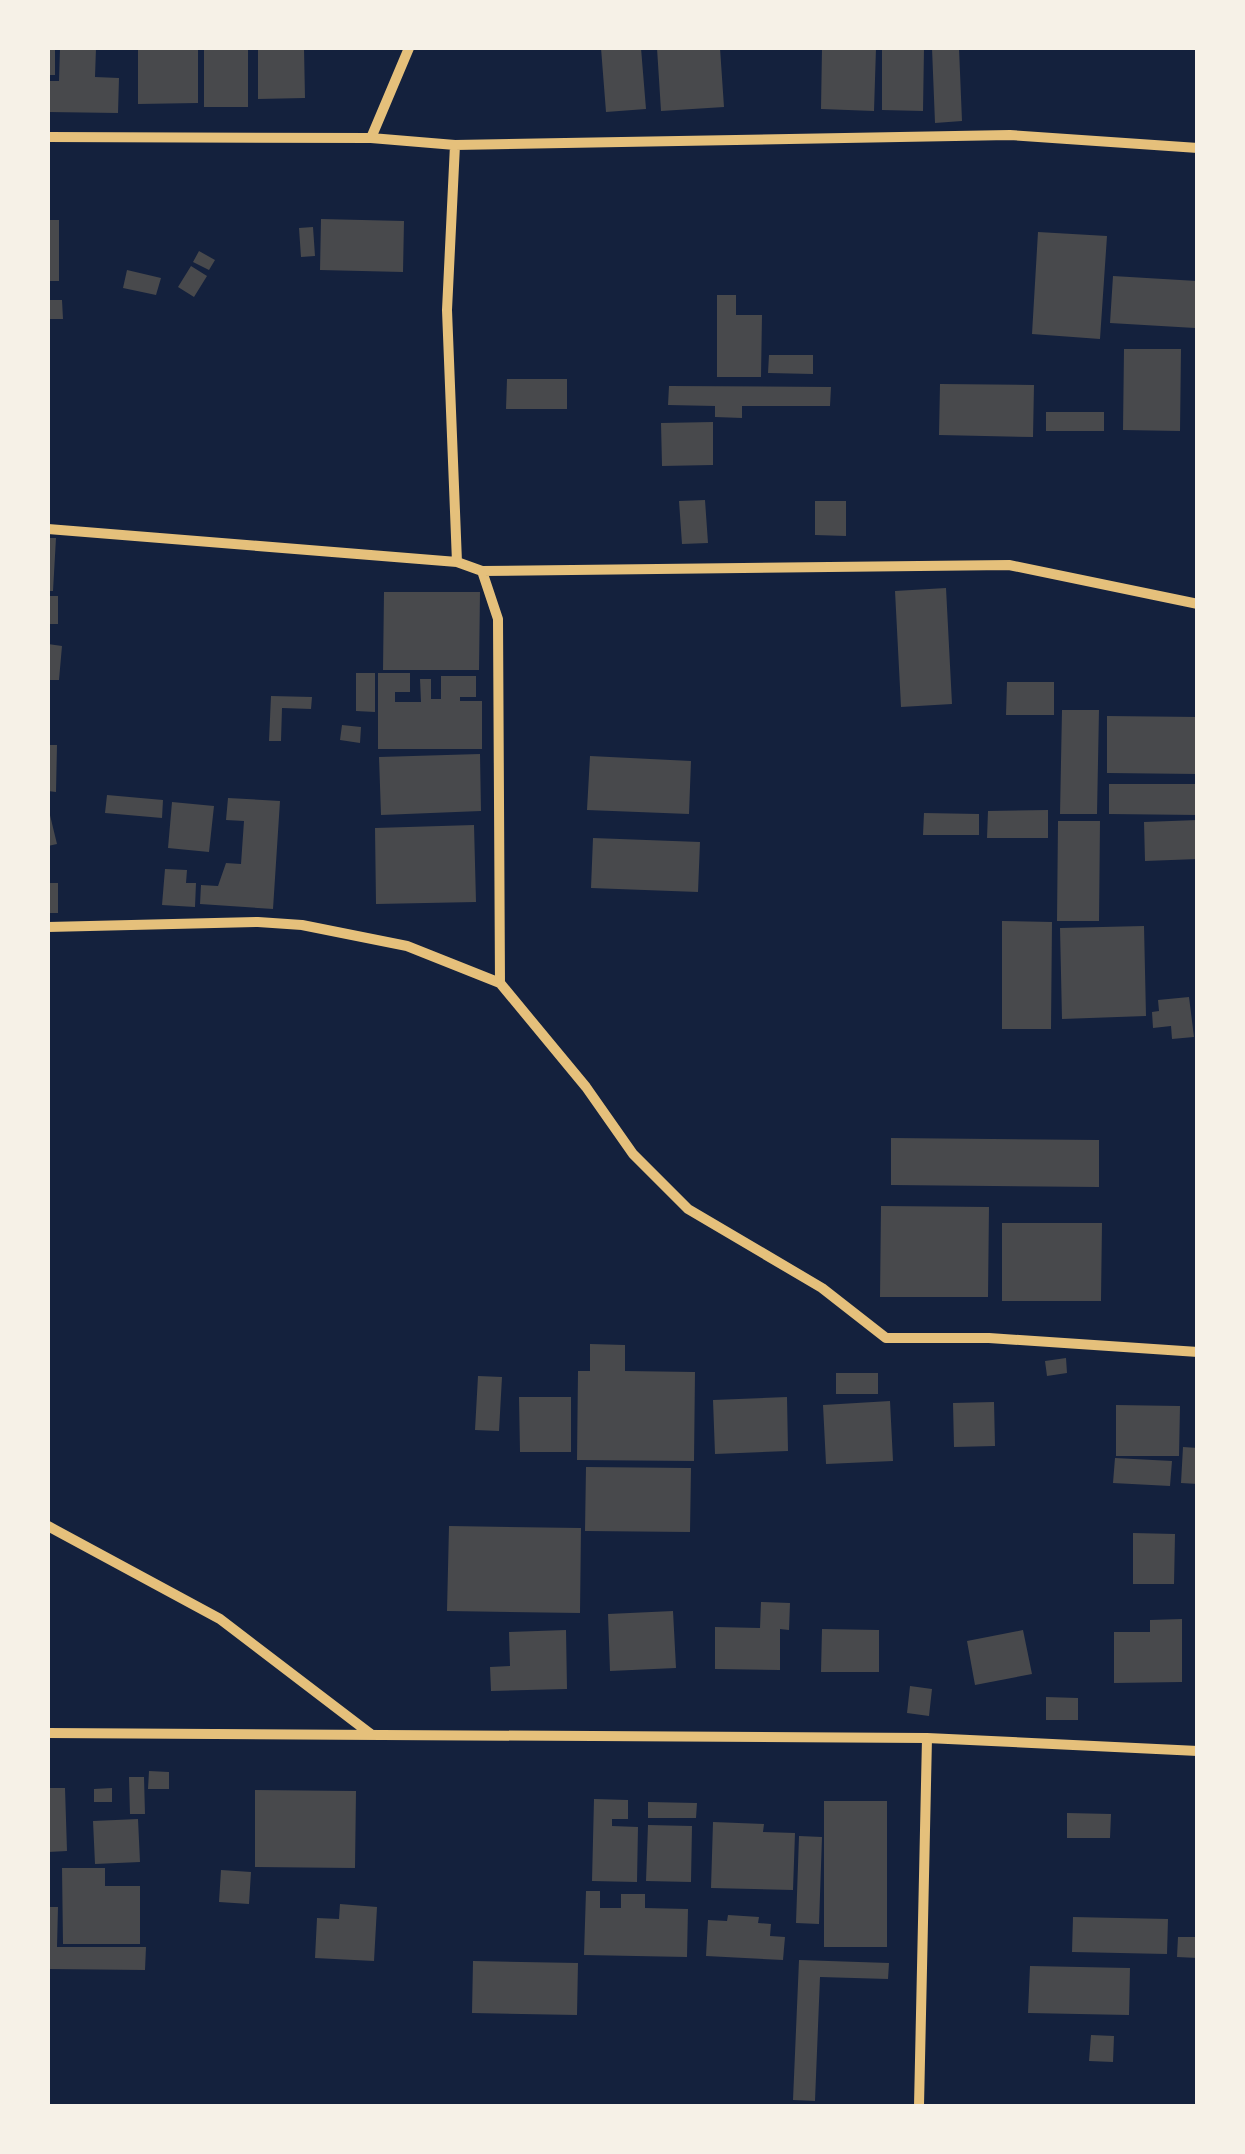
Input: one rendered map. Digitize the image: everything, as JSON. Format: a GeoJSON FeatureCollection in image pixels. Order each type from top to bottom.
{"type":"FeatureCollection","features":[{"type":"Feature","properties":{"kind":"street"},"geometry":{"type":"LineString","coordinates":[[371,138],[408,48]]}},
{"type":"Feature","properties":{"kind":"street"},"geometry":{"type":"LineString","coordinates":[[48,136],[371,138],[455,145],[1010,135],[1198,148]]}},
{"type":"Feature","properties":{"kind":"street"},"geometry":{"type":"LineString","coordinates":[[455,145],[447,310],[457,562]]}},
{"type":"Feature","properties":{"kind":"street"},"geometry":{"type":"LineString","coordinates":[[48,529],[457,562],[482,571],[1009,564],[1198,604]]}},
{"type":"Feature","properties":{"kind":"street"},"geometry":{"type":"LineString","coordinates":[[482,571],[498,618],[500,984]]}},
{"type":"Feature","properties":{"kind":"street"},"geometry":{"type":"LineString","coordinates":[[48,927],[222,921],[302,925],[407,946],[500,984],[586,1087],[633,1154],[688,1209],[822,1288],[886,1338],[989,1338],[1198,1352]]}},
{"type":"Feature","properties":{"kind":"street"},"geometry":{"type":"LineString","coordinates":[[48,1526],[220,1619],[372,1735]]}},
{"type":"Feature","properties":{"kind":"street"},"geometry":{"type":"LineString","coordinates":[[48,1733],[927,1738],[1198,1751]]}},
{"type":"Feature","properties":{"kind":"street"},"geometry":{"type":"LineString","coordinates":[[918,2106],[927,1738]]}},
{"type":"Feature","properties":{"kind":"building"},"geometry":{"type":"Polygon","coordinates":[[[48,48],[55,48],[55,75],[48,75],[48,48]]]}},
{"type":"Feature","properties":{"kind":"building"},"geometry":{"type":"Polygon","coordinates":[[[60,48],[96,48],[95,77],[119,78],[118,113],[48,112],[48,81],[59,81],[60,48]]]}},
{"type":"Feature","properties":{"kind":"building"},"geometry":{"type":"Polygon","coordinates":[[[138,48],[198,48],[198,103],[138,104],[138,48]]]}},
{"type":"Feature","properties":{"kind":"building"},"geometry":{"type":"Polygon","coordinates":[[[204,48],[248,48],[248,107],[204,107],[204,48]]]}},
{"type":"Feature","properties":{"kind":"building"},"geometry":{"type":"Polygon","coordinates":[[[258,48],[304,48],[305,98],[258,99],[258,48]]]}},
{"type":"Feature","properties":{"kind":"building"},"geometry":{"type":"Polygon","coordinates":[[[601,48],[641,48],[646,109],[606,112],[601,48]]]}},
{"type":"Feature","properties":{"kind":"building"},"geometry":{"type":"Polygon","coordinates":[[[657,48],[720,48],[724,107],[661,111],[657,48]]]}},
{"type":"Feature","properties":{"kind":"building"},"geometry":{"type":"Polygon","coordinates":[[[822,48],[876,48],[874,111],[821,109],[822,48]]]}},
{"type":"Feature","properties":{"kind":"building"},"geometry":{"type":"Polygon","coordinates":[[[882,48],[924,48],[923,111],[882,110],[882,48]]]}},
{"type":"Feature","properties":{"kind":"building"},"geometry":{"type":"Polygon","coordinates":[[[932,48],[959,48],[962,121],[935,123],[932,48]]]}},
{"type":"Feature","properties":{"kind":"building"},"geometry":{"type":"Polygon","coordinates":[[[321,219],[404,221],[403,272],[320,270],[321,219]]]}},
{"type":"Feature","properties":{"kind":"building"},"geometry":{"type":"Polygon","coordinates":[[[48,220],[59,220],[59,281],[48,281],[48,220]]]}},
{"type":"Feature","properties":{"kind":"building"},"geometry":{"type":"Polygon","coordinates":[[[313,227],[315,256],[301,257],[299,228],[313,227]]]}},
{"type":"Feature","properties":{"kind":"building"},"geometry":{"type":"Polygon","coordinates":[[[1038,232],[1107,236],[1100,339],[1032,334],[1038,232]]]}},
{"type":"Feature","properties":{"kind":"building"},"geometry":{"type":"Polygon","coordinates":[[[199,251],[215,260],[209,270],[193,262],[199,251]]]}},
{"type":"Feature","properties":{"kind":"building"},"geometry":{"type":"Polygon","coordinates":[[[191,266],[207,276],[194,297],[178,287],[191,266]]]}},
{"type":"Feature","properties":{"kind":"building"},"geometry":{"type":"Polygon","coordinates":[[[127,270],[161,278],[156,295],[123,288],[127,270]]]}},
{"type":"Feature","properties":{"kind":"building"},"geometry":{"type":"Polygon","coordinates":[[[1113,276],[1197,281],[1195,328],[1110,323],[1113,276]]]}},
{"type":"Feature","properties":{"kind":"building"},"geometry":{"type":"Polygon","coordinates":[[[717,295],[736,295],[736,315],[762,315],[761,377],[717,377],[717,295]]]}},
{"type":"Feature","properties":{"kind":"building"},"geometry":{"type":"Polygon","coordinates":[[[48,300],[62,300],[63,319],[48,319],[48,300]]]}},
{"type":"Feature","properties":{"kind":"building"},"geometry":{"type":"Polygon","coordinates":[[[1124,349],[1181,349],[1180,431],[1123,430],[1124,349]]]}},
{"type":"Feature","properties":{"kind":"building"},"geometry":{"type":"Polygon","coordinates":[[[769,355],[813,355],[813,374],[768,373],[769,355]]]}},
{"type":"Feature","properties":{"kind":"building"},"geometry":{"type":"Polygon","coordinates":[[[507,379],[567,379],[567,409],[506,409],[507,379]]]}},
{"type":"Feature","properties":{"kind":"building"},"geometry":{"type":"Polygon","coordinates":[[[940,384],[1034,385],[1033,437],[939,435],[940,384]]]}},
{"type":"Feature","properties":{"kind":"building"},"geometry":{"type":"Polygon","coordinates":[[[669,386],[831,387],[830,406],[742,406],[742,418],[715,417],[715,406],[668,405],[669,386]]]}},
{"type":"Feature","properties":{"kind":"building"},"geometry":{"type":"Polygon","coordinates":[[[1046,412],[1104,412],[1104,431],[1046,431],[1046,412]]]}},
{"type":"Feature","properties":{"kind":"building"},"geometry":{"type":"Polygon","coordinates":[[[713,422],[713,465],[662,466],[661,423],[713,422]]]}},
{"type":"Feature","properties":{"kind":"building"},"geometry":{"type":"Polygon","coordinates":[[[705,500],[708,543],[682,544],[679,501],[705,500]]]}},
{"type":"Feature","properties":{"kind":"building"},"geometry":{"type":"Polygon","coordinates":[[[815,501],[846,501],[846,536],[815,535],[815,501]]]}},
{"type":"Feature","properties":{"kind":"building"},"geometry":{"type":"Polygon","coordinates":[[[48,538],[56,538],[53,591],[48,591],[48,538]]]}},
{"type":"Feature","properties":{"kind":"building"},"geometry":{"type":"Polygon","coordinates":[[[946,588],[952,704],[901,707],[895,591],[946,588]]]}},
{"type":"Feature","properties":{"kind":"building"},"geometry":{"type":"Polygon","coordinates":[[[384,592],[480,592],[479,670],[383,670],[384,592]]]}},
{"type":"Feature","properties":{"kind":"building"},"geometry":{"type":"Polygon","coordinates":[[[48,596],[58,596],[58,624],[48,624],[48,596]]]}},
{"type":"Feature","properties":{"kind":"building"},"geometry":{"type":"Polygon","coordinates":[[[48,644],[62,646],[59,680],[48,680],[48,644]]]}},
{"type":"Feature","properties":{"kind":"building"},"geometry":{"type":"Polygon","coordinates":[[[356,673],[375,673],[375,712],[356,711],[356,673]]]}},
{"type":"Feature","properties":{"kind":"building"},"geometry":{"type":"Polygon","coordinates":[[[378,673],[410,673],[410,692],[395,692],[395,702],[421,702],[420,679],[431,679],[431,699],[441,699],[441,676],[476,676],[476,697],[460,697],[460,701],[482,701],[482,749],[378,749],[378,673]]]}},
{"type":"Feature","properties":{"kind":"building"},"geometry":{"type":"Polygon","coordinates":[[[1007,682],[1054,682],[1054,715],[1006,715],[1007,682]]]}},
{"type":"Feature","properties":{"kind":"building"},"geometry":{"type":"Polygon","coordinates":[[[271,696],[312,697],[311,709],[282,708],[281,741],[269,741],[271,696]]]}},
{"type":"Feature","properties":{"kind":"building"},"geometry":{"type":"Polygon","coordinates":[[[1062,710],[1099,710],[1097,814],[1060,814],[1062,710]]]}},
{"type":"Feature","properties":{"kind":"building"},"geometry":{"type":"Polygon","coordinates":[[[1107,716],[1198,717],[1198,774],[1107,773],[1107,716]]]}},
{"type":"Feature","properties":{"kind":"building"},"geometry":{"type":"Polygon","coordinates":[[[342,725],[361,727],[360,743],[340,740],[342,725]]]}},
{"type":"Feature","properties":{"kind":"building"},"geometry":{"type":"Polygon","coordinates":[[[48,745],[57,745],[56,792],[48,791],[48,745]]]}},
{"type":"Feature","properties":{"kind":"building"},"geometry":{"type":"Polygon","coordinates":[[[480,754],[481,811],[381,815],[379,757],[480,754]]]}},
{"type":"Feature","properties":{"kind":"building"},"geometry":{"type":"Polygon","coordinates":[[[590,756],[691,761],[689,814],[587,810],[590,756]]]}},
{"type":"Feature","properties":{"kind":"building"},"geometry":{"type":"Polygon","coordinates":[[[1109,784],[1198,784],[1198,815],[1109,814],[1109,784]]]}},
{"type":"Feature","properties":{"kind":"building"},"geometry":{"type":"Polygon","coordinates":[[[107,795],[163,800],[162,818],[105,813],[107,795]]]}},
{"type":"Feature","properties":{"kind":"building"},"geometry":{"type":"Polygon","coordinates":[[[228,798],[280,801],[273,909],[200,904],[201,885],[218,886],[226,863],[241,864],[244,821],[226,820],[228,798]]]}},
{"type":"Feature","properties":{"kind":"building"},"geometry":{"type":"Polygon","coordinates":[[[172,802],[214,806],[209,852],[168,848],[172,802]]]}},
{"type":"Feature","properties":{"kind":"building"},"geometry":{"type":"Polygon","coordinates":[[[48,807],[57,844],[48,846],[48,807]]]}},
{"type":"Feature","properties":{"kind":"building"},"geometry":{"type":"Polygon","coordinates":[[[1048,810],[1048,838],[987,838],[988,811],[1048,810]]]}},
{"type":"Feature","properties":{"kind":"building"},"geometry":{"type":"Polygon","coordinates":[[[924,813],[979,814],[979,835],[923,835],[924,813]]]}},
{"type":"Feature","properties":{"kind":"building"},"geometry":{"type":"Polygon","coordinates":[[[1198,820],[1198,859],[1145,861],[1144,822],[1198,820]]]}},
{"type":"Feature","properties":{"kind":"building"},"geometry":{"type":"Polygon","coordinates":[[[1058,821],[1100,821],[1099,921],[1057,921],[1058,821]]]}},
{"type":"Feature","properties":{"kind":"building"},"geometry":{"type":"Polygon","coordinates":[[[474,825],[476,902],[376,904],[375,828],[474,825]]]}},
{"type":"Feature","properties":{"kind":"building"},"geometry":{"type":"Polygon","coordinates":[[[593,838],[700,842],[698,892],[591,888],[593,838]]]}},
{"type":"Feature","properties":{"kind":"building"},"geometry":{"type":"Polygon","coordinates":[[[165,869],[187,870],[186,883],[196,883],[195,907],[162,905],[165,869]]]}},
{"type":"Feature","properties":{"kind":"building"},"geometry":{"type":"Polygon","coordinates":[[[48,883],[58,883],[58,913],[48,913],[48,883]]]}},
{"type":"Feature","properties":{"kind":"building"},"geometry":{"type":"Polygon","coordinates":[[[1002,921],[1052,922],[1051,1029],[1002,1029],[1002,921]]]}},
{"type":"Feature","properties":{"kind":"building"},"geometry":{"type":"Polygon","coordinates":[[[1144,926],[1146,1016],[1062,1019],[1060,928],[1144,926]]]}},
{"type":"Feature","properties":{"kind":"building"},"geometry":{"type":"Polygon","coordinates":[[[1189,997],[1194,1037],[1172,1039],[1171,1026],[1153,1028],[1152,1012],[1159,1011],[1158,1000],[1189,997]]]}},
{"type":"Feature","properties":{"kind":"building"},"geometry":{"type":"Polygon","coordinates":[[[891,1138],[1099,1140],[1099,1187],[891,1185],[891,1138]]]}},
{"type":"Feature","properties":{"kind":"building"},"geometry":{"type":"Polygon","coordinates":[[[881,1206],[989,1207],[988,1297],[880,1297],[881,1206]]]}},
{"type":"Feature","properties":{"kind":"building"},"geometry":{"type":"Polygon","coordinates":[[[1002,1223],[1102,1223],[1101,1301],[1002,1301],[1002,1223]]]}},
{"type":"Feature","properties":{"kind":"building"},"geometry":{"type":"Polygon","coordinates":[[[590,1344],[625,1345],[625,1371],[695,1372],[694,1461],[577,1460],[578,1371],[590,1371],[590,1344]]]}},
{"type":"Feature","properties":{"kind":"building"},"geometry":{"type":"Polygon","coordinates":[[[1066,1358],[1067,1373],[1047,1376],[1045,1361],[1066,1358]]]}},
{"type":"Feature","properties":{"kind":"building"},"geometry":{"type":"Polygon","coordinates":[[[836,1373],[878,1373],[878,1394],[836,1394],[836,1373]]]}},
{"type":"Feature","properties":{"kind":"building"},"geometry":{"type":"Polygon","coordinates":[[[478,1376],[502,1377],[499,1431],[475,1430],[478,1376]]]}},
{"type":"Feature","properties":{"kind":"building"},"geometry":{"type":"Polygon","coordinates":[[[519,1397],[571,1397],[571,1452],[520,1452],[519,1397]]]}},
{"type":"Feature","properties":{"kind":"building"},"geometry":{"type":"Polygon","coordinates":[[[787,1397],[788,1451],[715,1454],[713,1400],[787,1397]]]}},
{"type":"Feature","properties":{"kind":"building"},"geometry":{"type":"Polygon","coordinates":[[[890,1401],[893,1461],[826,1464],[823,1405],[890,1401]]]}},
{"type":"Feature","properties":{"kind":"building"},"geometry":{"type":"Polygon","coordinates":[[[994,1402],[995,1446],[954,1447],[953,1403],[994,1402]]]}},
{"type":"Feature","properties":{"kind":"building"},"geometry":{"type":"Polygon","coordinates":[[[1116,1405],[1180,1406],[1179,1456],[1116,1456],[1116,1405]]]}},
{"type":"Feature","properties":{"kind":"building"},"geometry":{"type":"Polygon","coordinates":[[[1183,1447],[1198,1448],[1198,1484],[1181,1483],[1183,1447]]]}},
{"type":"Feature","properties":{"kind":"building"},"geometry":{"type":"Polygon","coordinates":[[[1115,1458],[1172,1461],[1170,1486],[1113,1483],[1115,1458]]]}},
{"type":"Feature","properties":{"kind":"building"},"geometry":{"type":"Polygon","coordinates":[[[586,1467],[691,1468],[690,1532],[585,1531],[586,1467]]]}},
{"type":"Feature","properties":{"kind":"building"},"geometry":{"type":"Polygon","coordinates":[[[449,1526],[581,1528],[580,1613],[447,1611],[449,1526]]]}},
{"type":"Feature","properties":{"kind":"building"},"geometry":{"type":"Polygon","coordinates":[[[1133,1533],[1175,1534],[1174,1584],[1133,1584],[1133,1533]]]}},
{"type":"Feature","properties":{"kind":"building"},"geometry":{"type":"Polygon","coordinates":[[[761,1602],[790,1603],[789,1630],[780,1629],[780,1670],[715,1669],[715,1627],[760,1628],[761,1602]]]}},
{"type":"Feature","properties":{"kind":"building"},"geometry":{"type":"Polygon","coordinates":[[[673,1611],[676,1668],[610,1671],[608,1614],[673,1611]]]}},
{"type":"Feature","properties":{"kind":"building"},"geometry":{"type":"Polygon","coordinates":[[[1182,1619],[1182,1682],[1114,1683],[1114,1632],[1150,1632],[1150,1620],[1182,1619]]]}},
{"type":"Feature","properties":{"kind":"building"},"geometry":{"type":"Polygon","coordinates":[[[822,1629],[879,1630],[879,1672],[821,1672],[822,1629]]]}},
{"type":"Feature","properties":{"kind":"building"},"geometry":{"type":"Polygon","coordinates":[[[566,1630],[567,1689],[491,1691],[490,1667],[510,1666],[509,1632],[566,1630]]]}},
{"type":"Feature","properties":{"kind":"building"},"geometry":{"type":"Polygon","coordinates":[[[1023,1630],[1032,1674],[975,1685],[967,1641],[1023,1630]]]}},
{"type":"Feature","properties":{"kind":"building"},"geometry":{"type":"Polygon","coordinates":[[[910,1686],[932,1689],[929,1716],[907,1713],[910,1686]]]}},
{"type":"Feature","properties":{"kind":"building"},"geometry":{"type":"Polygon","coordinates":[[[1046,1697],[1078,1698],[1078,1720],[1046,1720],[1046,1697]]]}},
{"type":"Feature","properties":{"kind":"building"},"geometry":{"type":"Polygon","coordinates":[[[149,1771],[169,1772],[169,1789],[148,1789],[149,1771]]]}},
{"type":"Feature","properties":{"kind":"building"},"geometry":{"type":"Polygon","coordinates":[[[129,1777],[144,1777],[145,1814],[130,1814],[129,1777]]]}},
{"type":"Feature","properties":{"kind":"building"},"geometry":{"type":"Polygon","coordinates":[[[48,1788],[65,1788],[67,1851],[48,1852],[48,1788]]]}},
{"type":"Feature","properties":{"kind":"building"},"geometry":{"type":"Polygon","coordinates":[[[112,1788],[112,1802],[94,1802],[94,1789],[112,1788]]]}},
{"type":"Feature","properties":{"kind":"building"},"geometry":{"type":"Polygon","coordinates":[[[255,1790],[356,1791],[355,1868],[255,1867],[255,1790]]]}},
{"type":"Feature","properties":{"kind":"building"},"geometry":{"type":"Polygon","coordinates":[[[594,1799],[628,1800],[628,1819],[612,1819],[612,1826],[638,1827],[637,1882],[592,1881],[594,1799]]]}},
{"type":"Feature","properties":{"kind":"building"},"geometry":{"type":"Polygon","coordinates":[[[824,1801],[887,1801],[887,1947],[824,1947],[824,1801]]]}},
{"type":"Feature","properties":{"kind":"building"},"geometry":{"type":"Polygon","coordinates":[[[648,1802],[697,1803],[696,1818],[648,1818],[648,1802]]]}},
{"type":"Feature","properties":{"kind":"building"},"geometry":{"type":"Polygon","coordinates":[[[1067,1813],[1111,1814],[1110,1838],[1067,1838],[1067,1813]]]}},
{"type":"Feature","properties":{"kind":"building"},"geometry":{"type":"Polygon","coordinates":[[[138,1819],[140,1862],[95,1864],[93,1821],[138,1819]]]}},
{"type":"Feature","properties":{"kind":"building"},"geometry":{"type":"Polygon","coordinates":[[[713,1822],[764,1824],[763,1832],[795,1833],[793,1890],[711,1888],[713,1822]]]}},
{"type":"Feature","properties":{"kind":"building"},"geometry":{"type":"Polygon","coordinates":[[[648,1825],[692,1826],[691,1882],[646,1881],[648,1825]]]}},
{"type":"Feature","properties":{"kind":"building"},"geometry":{"type":"Polygon","coordinates":[[[799,1836],[822,1837],[819,1924],[796,1923],[799,1836]]]}},
{"type":"Feature","properties":{"kind":"building"},"geometry":{"type":"Polygon","coordinates":[[[62,1868],[105,1868],[105,1886],[140,1886],[140,1944],[63,1944],[62,1868]]]}},
{"type":"Feature","properties":{"kind":"building"},"geometry":{"type":"Polygon","coordinates":[[[221,1870],[251,1872],[249,1904],[219,1902],[221,1870]]]}},
{"type":"Feature","properties":{"kind":"building"},"geometry":{"type":"Polygon","coordinates":[[[586,1891],[600,1891],[600,1908],[621,1908],[621,1894],[645,1894],[645,1908],[688,1909],[687,1957],[584,1955],[586,1891]]]}},
{"type":"Feature","properties":{"kind":"building"},"geometry":{"type":"Polygon","coordinates":[[[340,1904],[377,1907],[374,1961],[315,1958],[317,1918],[339,1919],[340,1904]]]}},
{"type":"Feature","properties":{"kind":"building"},"geometry":{"type":"Polygon","coordinates":[[[48,1907],[58,1907],[57,1947],[146,1947],[145,1970],[48,1969],[48,1907]]]}},
{"type":"Feature","properties":{"kind":"building"},"geometry":{"type":"Polygon","coordinates":[[[728,1915],[759,1917],[758,1923],[771,1924],[770,1936],[785,1937],[783,1960],[706,1956],[708,1920],[727,1921],[728,1915]]]}},
{"type":"Feature","properties":{"kind":"building"},"geometry":{"type":"Polygon","coordinates":[[[1073,1917],[1168,1919],[1167,1954],[1072,1952],[1073,1917]]]}},
{"type":"Feature","properties":{"kind":"building"},"geometry":{"type":"Polygon","coordinates":[[[1178,1937],[1198,1937],[1198,1958],[1177,1957],[1178,1937]]]}},
{"type":"Feature","properties":{"kind":"building"},"geometry":{"type":"Polygon","coordinates":[[[799,1960],[889,1963],[888,1979],[820,1977],[815,2101],[793,2100],[799,1960]]]}},
{"type":"Feature","properties":{"kind":"building"},"geometry":{"type":"Polygon","coordinates":[[[473,1961],[578,1963],[577,2015],[472,2013],[473,1961]]]}},
{"type":"Feature","properties":{"kind":"building"},"geometry":{"type":"Polygon","coordinates":[[[1030,1966],[1130,1968],[1129,2015],[1028,2013],[1030,1966]]]}},
{"type":"Feature","properties":{"kind":"building"},"geometry":{"type":"Polygon","coordinates":[[[1091,2035],[1114,2036],[1113,2062],[1089,2061],[1091,2035]]]}}]}
